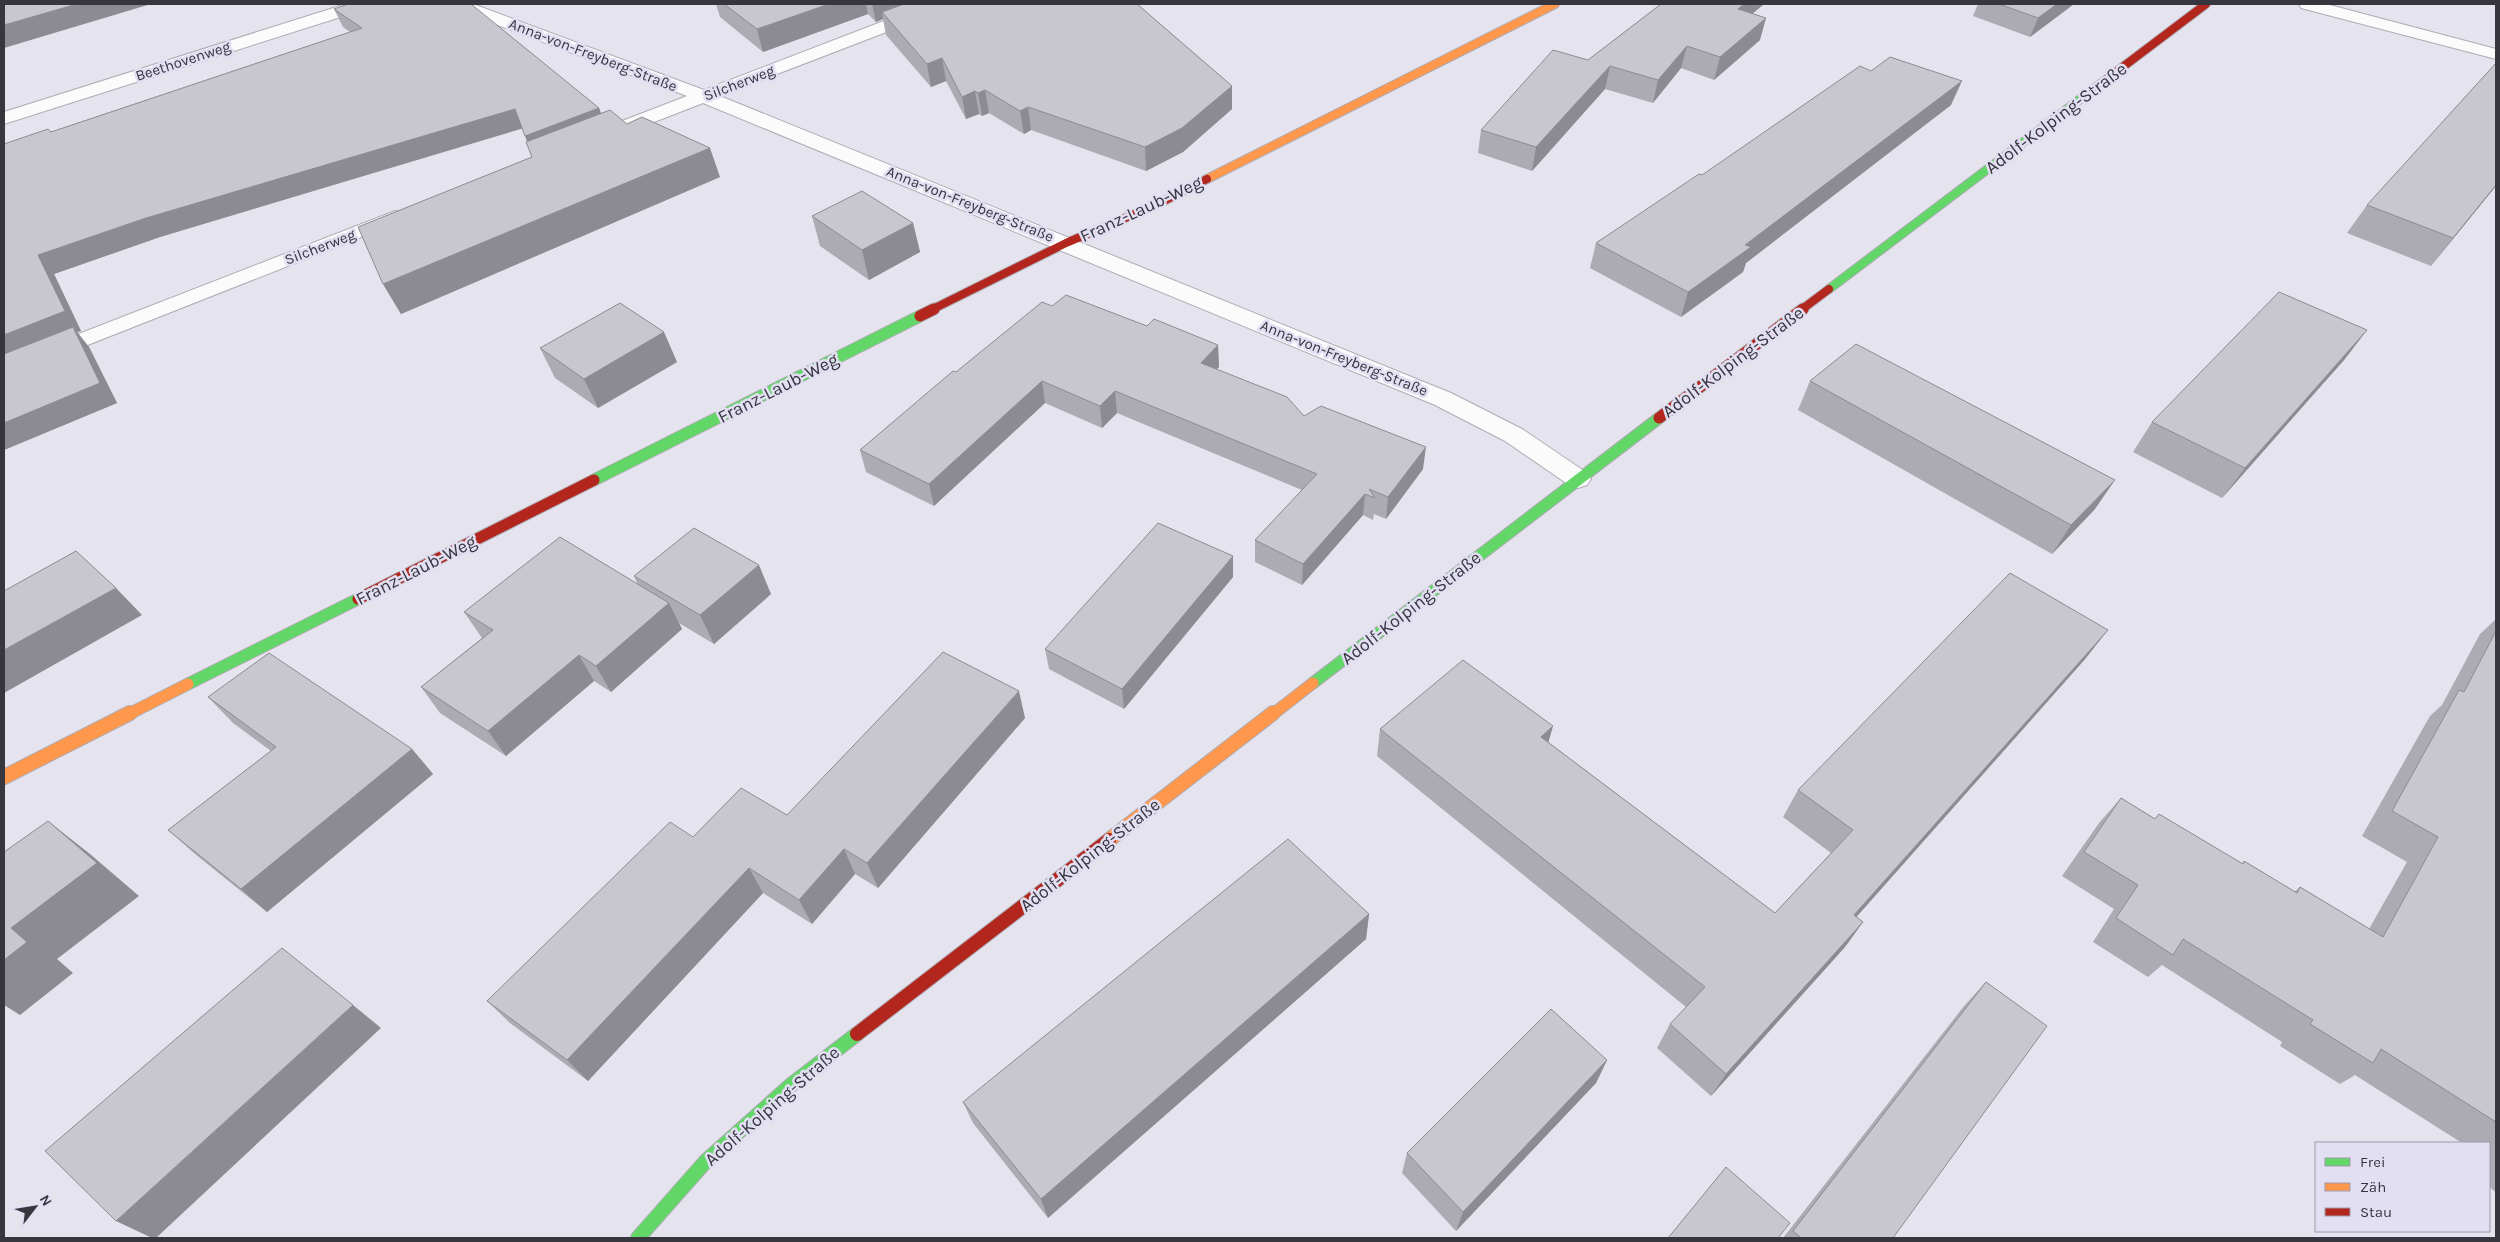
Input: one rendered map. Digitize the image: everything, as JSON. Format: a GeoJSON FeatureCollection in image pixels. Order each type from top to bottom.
{"type":"FeatureCollection","features":[{"type":"Feature","properties":{"kind":"street","name":"Beethovenweg"},"geometry":{"type":"LineString","coordinates":[[4,118],[363,4]]}},
{"type":"Feature","properties":{"kind":"street","name":"Anna-von-Freyberg-Straße"},"geometry":{"type":"LineString","coordinates":[[458,4],[703,96],[1443,398],[1492,422],[1552,459],[1578,479]]}},
{"type":"Feature","properties":{"kind":"street","name":"Silcherweg"},"geometry":{"type":"LineString","coordinates":[[593,140],[944,4]]}},
{"type":"Feature","properties":{"kind":"street","name":"Franz-Laub-Weg"},"geometry":{"type":"LineString","coordinates":[[4,777],[1066,243],[1156,205],[1555,4]]}},
{"type":"Feature","properties":{"kind":"street","name":"Adolf-Kolping-Straße"},"geometry":{"type":"LineString","coordinates":[[638,1238],[706,1161],[791,1085],[1578,479],[2206,4]]}},
{"type":"Feature","properties":{"kind":"street"},"geometry":{"type":"LineString","coordinates":[[2307,4],[2496,54]]}},
{"type":"Feature","properties":{"kind":"street","name":"Silcherweg"},"geometry":{"type":"LineString","coordinates":[[4,370],[409,212]]}},
{"type":"Feature","properties":{"kind":"building"},"geometry":{"type":"Polygon","coordinates":[[[4,4],[77,4],[4,25],[4,4]]]}},
{"type":"Feature","properties":{"kind":"building"},"geometry":{"type":"Polygon","coordinates":[[[348,4],[471,4],[599,108],[525,136],[515,109],[146,218],[38,255],[65,311],[4,335],[4,144],[48,129],[51,132],[362,28],[334,9],[348,4]]]}},
{"type":"Feature","properties":{"kind":"building"},"geometry":{"type":"Polygon","coordinates":[[[724,4],[829,4],[757,29],[724,4]]]}},
{"type":"Feature","properties":{"kind":"building"},"geometry":{"type":"Polygon","coordinates":[[[904,4],[1137,4],[1232,86],[1182,128],[1145,147],[1028,107],[1020,111],[985,90],[978,93],[975,91],[962,97],[942,58],[927,64],[882,12],[904,4]]]}},
{"type":"Feature","properties":{"kind":"building"},"geometry":{"type":"Polygon","coordinates":[[[1661,4],[1744,4],[1738,9],[1766,18],[1720,57],[1687,46],[1658,80],[1610,66],[1536,147],[1481,130],[1553,50],[1588,60],[1661,4]]]}},
{"type":"Feature","properties":{"kind":"building"},"geometry":{"type":"Polygon","coordinates":[[[1999,4],[2057,4],[2038,18],[1999,4]]]}},
{"type":"Feature","properties":{"kind":"building"},"geometry":{"type":"Polygon","coordinates":[[[1890,57],[1962,81],[1745,245],[1751,247],[1688,292],[1596,243],[1699,174],[1702,175],[1860,66],[1871,71],[1890,57]]]}},
{"type":"Feature","properties":{"kind":"building"},"geometry":{"type":"Polygon","coordinates":[[[2496,63],[2496,185],[2453,238],[2367,205],[2496,63]]]}},
{"type":"Feature","properties":{"kind":"building"},"geometry":{"type":"Polygon","coordinates":[[[610,110],[627,124],[642,117],[710,148],[383,284],[358,227],[532,157],[526,142],[610,110]]]}},
{"type":"Feature","properties":{"kind":"building"},"geometry":{"type":"Polygon","coordinates":[[[862,191],[913,223],[862,250],[812,216],[862,191]]]}},
{"type":"Feature","properties":{"kind":"building"},"geometry":{"type":"Polygon","coordinates":[[[2279,292],[2367,330],[2245,468],[2152,422],[2279,292]]]}},
{"type":"Feature","properties":{"kind":"building"},"geometry":{"type":"Polygon","coordinates":[[[1066,295],[1147,326],[1154,319],[1218,345],[1201,363],[1287,397],[1304,416],[1321,406],[1426,447],[1388,497],[1369,489],[1375,498],[1365,494],[1303,564],[1255,540],[1317,474],[1115,391],[1100,406],[1042,381],[929,484],[860,450],[953,371],[956,372],[1042,302],[1052,306],[1066,295]]]}},
{"type":"Feature","properties":{"kind":"building"},"geometry":{"type":"Polygon","coordinates":[[[620,303],[664,332],[584,379],[540,348],[620,303]]]}},
{"type":"Feature","properties":{"kind":"building"},"geometry":{"type":"Polygon","coordinates":[[[73,327],[100,383],[4,423],[4,354],[73,327]]]}},
{"type":"Feature","properties":{"kind":"building"},"geometry":{"type":"Polygon","coordinates":[[[1856,344],[2115,480],[2071,525],[1810,381],[1856,344]]]}},
{"type":"Feature","properties":{"kind":"building"},"geometry":{"type":"Polygon","coordinates":[[[1158,523],[1233,556],[1122,689],[1045,649],[1158,523]]]}},
{"type":"Feature","properties":{"kind":"building"},"geometry":{"type":"Polygon","coordinates":[[[694,528],[759,565],[700,615],[634,576],[694,528]]]}},
{"type":"Feature","properties":{"kind":"building"},"geometry":{"type":"Polygon","coordinates":[[[560,537],[669,603],[596,666],[579,655],[488,731],[421,687],[493,630],[464,612],[560,537]]]}},
{"type":"Feature","properties":{"kind":"building"},"geometry":{"type":"Polygon","coordinates":[[[76,551],[116,588],[4,650],[4,591],[76,551]]]}},
{"type":"Feature","properties":{"kind":"building"},"geometry":{"type":"Polygon","coordinates":[[[2010,573],[2108,630],[1854,915],[1863,922],[1726,1074],[1670,1024],[1705,987],[1380,729],[1463,660],[1553,726],[1541,737],[1775,913],[1853,830],[1798,790],[2010,573]]]}},
{"type":"Feature","properties":{"kind":"building"},"geometry":{"type":"Polygon","coordinates":[[[2496,631],[2496,1122],[2381,1049],[2373,1063],[2310,1024],[2313,1020],[2183,939],[2173,955],[2116,918],[2138,885],[2084,852],[2121,798],[2155,819],[2159,814],[2243,864],[2244,861],[2297,893],[2300,887],[2383,937],[2438,837],[2392,811],[2459,690],[2464,692],[2496,631]]]}},
{"type":"Feature","properties":{"kind":"building"},"geometry":{"type":"Polygon","coordinates":[[[943,652],[1019,691],[867,863],[844,849],[799,900],[749,868],[567,1060],[487,1001],[670,822],[693,837],[741,788],[787,815],[943,652]]]}},
{"type":"Feature","properties":{"kind":"building"},"geometry":{"type":"Polygon","coordinates":[[[269,653],[412,749],[241,889],[168,830],[276,747],[208,697],[269,653]]]}},
{"type":"Feature","properties":{"kind":"building"},"geometry":{"type":"Polygon","coordinates":[[[48,821],[97,863],[11,928],[27,942],[4,960],[4,852],[48,821]]]}},
{"type":"Feature","properties":{"kind":"building"},"geometry":{"type":"Polygon","coordinates":[[[1288,839],[1369,914],[1041,1199],[963,1102],[1288,839]]]}},
{"type":"Feature","properties":{"kind":"building"},"geometry":{"type":"Polygon","coordinates":[[[282,948],[353,1005],[116,1221],[45,1151],[282,948]]]}},
{"type":"Feature","properties":{"kind":"building"},"geometry":{"type":"Polygon","coordinates":[[[1986,982],[2047,1026],[1893,1238],[1801,1238],[1793,1231],[1986,982]]]}},
{"type":"Feature","properties":{"kind":"building"},"geometry":{"type":"Polygon","coordinates":[[[1551,1009],[1607,1060],[1463,1212],[1407,1153],[1551,1009]]]}},
{"type":"Feature","properties":{"kind":"building"},"geometry":{"type":"Polygon","coordinates":[[[1726,1167],[1790,1223],[1778,1238],[1668,1238],[1726,1167]]]}},
{"type":"Feature","properties":{"kind":"traffic: fast"},"geometry":{"type":"LineString","coordinates":[[1829,289],[2083,97]]}},
{"type":"Feature","properties":{"kind":"traffic: fast"},"geometry":{"type":"LineString","coordinates":[[594,480],[920,316]]}},
{"type":"Feature","properties":{"kind":"traffic: fast"},"geometry":{"type":"LineString","coordinates":[[1313,683],[1659,418]]}},
{"type":"Feature","properties":{"kind":"traffic: fast"},"geometry":{"type":"LineString","coordinates":[[188,684],[358,599]]}},
{"type":"Feature","properties":{"kind":"traffic: fast"},"geometry":{"type":"LineString","coordinates":[[638,1238],[706,1161],[791,1085],[857,1034]]}},
{"type":"Feature","properties":{"kind":"traffic: slow"},"geometry":{"type":"LineString","coordinates":[[1207,179],[1555,4]]}},
{"type":"Feature","properties":{"kind":"traffic: slow"},"geometry":{"type":"LineString","coordinates":[[1109,840],[1313,683]]}},
{"type":"Feature","properties":{"kind":"traffic: slow"},"geometry":{"type":"LineString","coordinates":[[4,777],[188,684]]}},
{"type":"Feature","properties":{"kind":"traffic: jam"},"geometry":{"type":"LineString","coordinates":[[2083,97],[2206,4]]}},
{"type":"Feature","properties":{"kind":"traffic: jam"},"geometry":{"type":"LineString","coordinates":[[920,316],[1066,243],[1156,205],[1207,179]]}},
{"type":"Feature","properties":{"kind":"traffic: jam"},"geometry":{"type":"LineString","coordinates":[[1659,418],[1829,289]]}},
{"type":"Feature","properties":{"kind":"traffic: jam"},"geometry":{"type":"LineString","coordinates":[[358,599],[594,480]]}},
{"type":"Feature","properties":{"kind":"traffic: jam"},"geometry":{"type":"LineString","coordinates":[[857,1034],[1109,840]]}}]}
